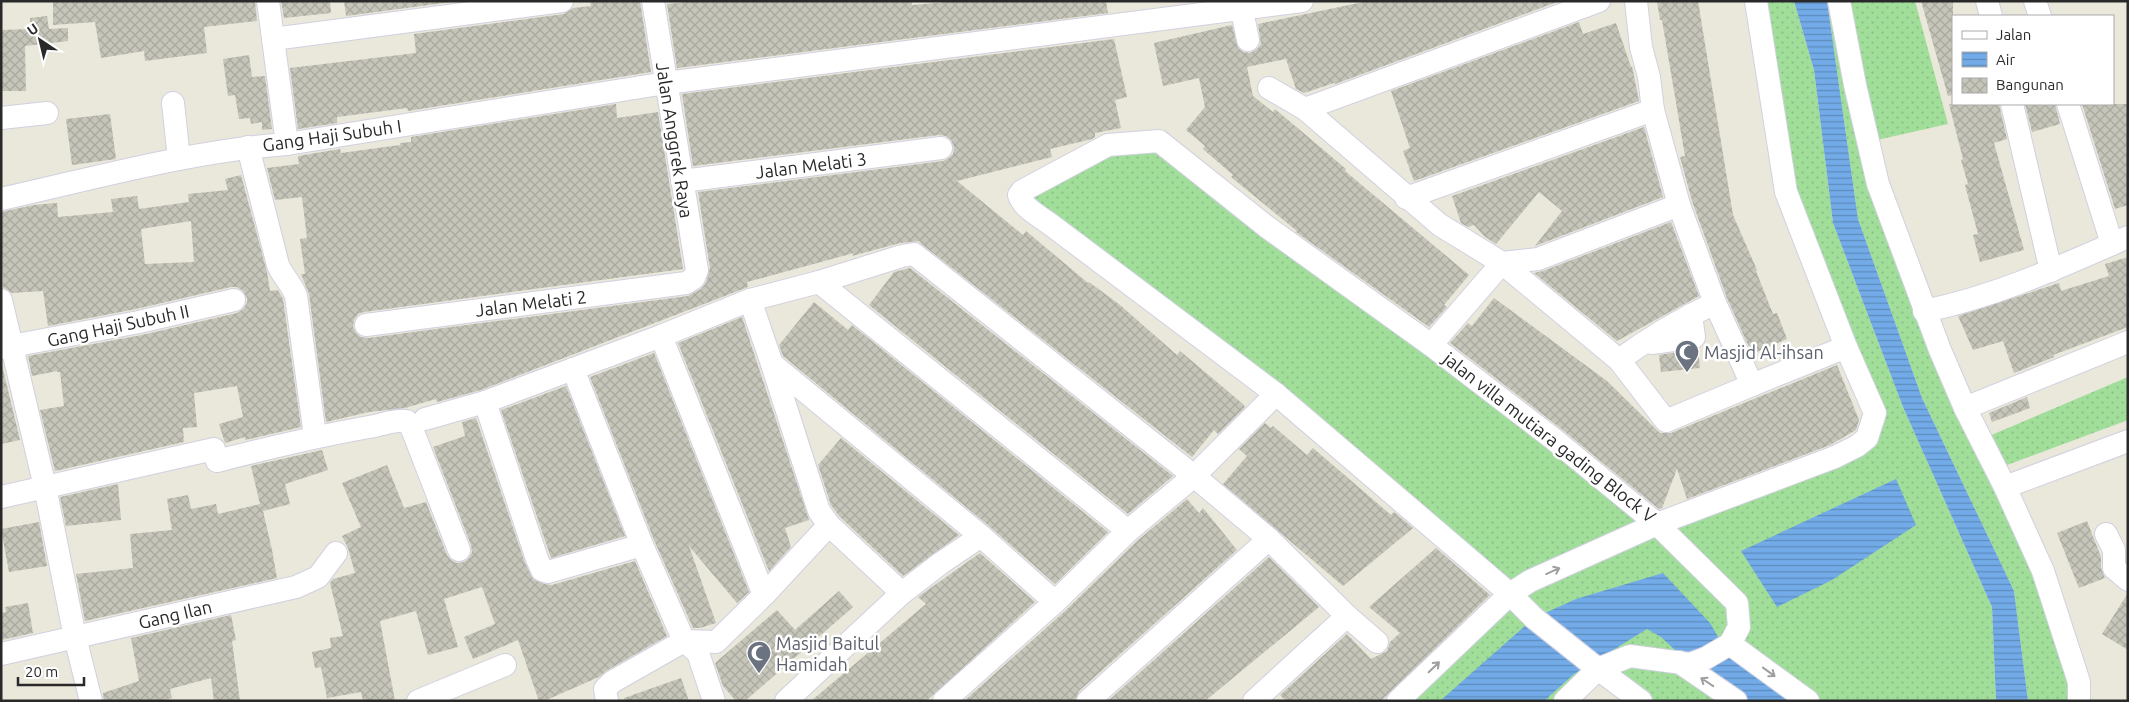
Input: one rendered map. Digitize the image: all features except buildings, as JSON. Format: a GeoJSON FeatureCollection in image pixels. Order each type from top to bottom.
{"type":"FeatureCollection","features":[{"type":"Feature","properties":{"kind":"street"},"geometry":{"type":"LineString","coordinates":[[268,1],[287,144]]}},
{"type":"Feature","properties":{"kind":"street"},"geometry":{"type":"LineString","coordinates":[[273,39],[562,1]]}},
{"type":"Feature","properties":{"kind":"street","name":"Jalan Anggrek Raya"},"geometry":{"type":"LineString","coordinates":[[653,1],[697,270],[694,278]]}},
{"type":"Feature","properties":{"kind":"street","name":"Gang Haji Subuh I"},"geometry":{"type":"LineString","coordinates":[[1,199],[179,159],[248,147],[287,144],[666,83],[1241,5],[1302,1]]}},
{"type":"Feature","properties":{"kind":"street"},"geometry":{"type":"LineString","coordinates":[[1305,109],[1599,1]]}},
{"type":"Feature","properties":{"kind":"street"},"geometry":{"type":"LineString","coordinates":[[1636,1],[1641,48],[1649,77],[1653,110],[1679,206],[1715,304],[1752,385]]}},
{"type":"Feature","properties":{"kind":"street","name":"jalan villa mutiara gading Block V"},"geometry":{"type":"LineString","coordinates":[[1276,394],[1026,206],[1020,199],[1019,195],[1022,191],[1108,145],[1159,141],[1267,227],[1431,344],[1551,437],[1657,524],[1835,457],[1867,438],[1874,413],[1846,347],[1786,192],[1756,1]]}},
{"type":"Feature","properties":{"kind":"street"},"geometry":{"type":"LineString","coordinates":[[1839,1],[1854,85],[1878,184],[1924,312],[1965,408],[2005,487],[2042,571],[2079,682],[2079,701]]}},
{"type":"Feature","properties":{"kind":"street"},"geometry":{"type":"LineString","coordinates":[[1987,1],[1991,15]]}},
{"type":"Feature","properties":{"kind":"street"},"geometry":{"type":"LineString","coordinates":[[2036,1],[2040,15]]}},
{"type":"Feature","properties":{"kind":"street"},"geometry":{"type":"LineString","coordinates":[[1241,5],[1248,40]]}},
{"type":"Feature","properties":{"kind":"street"},"geometry":{"type":"LineString","coordinates":[[1269,88],[1305,109],[1406,198],[1440,225],[1502,263],[1619,360],[1666,421],[1846,347]]}},
{"type":"Feature","properties":{"kind":"street"},"geometry":{"type":"LineString","coordinates":[[173,103],[179,159]]}},
{"type":"Feature","properties":{"kind":"street"},"geometry":{"type":"LineString","coordinates":[[2012,105],[2051,271]]}},
{"type":"Feature","properties":{"kind":"street"},"geometry":{"type":"LineString","coordinates":[[1924,312],[1954,306],[2051,271],[2120,241],[2068,105]]}},
{"type":"Feature","properties":{"kind":"street"},"geometry":{"type":"LineString","coordinates":[[1406,198],[1653,110]]}},
{"type":"Feature","properties":{"kind":"street"},"geometry":{"type":"LineString","coordinates":[[1,118],[47,113]]}},
{"type":"Feature","properties":{"kind":"street"},"geometry":{"type":"LineString","coordinates":[[248,147],[278,265],[282,275],[293,287],[296,296],[315,436]]}},
{"type":"Feature","properties":{"kind":"street","name":"Jalan Melati 3"},"geometry":{"type":"LineString","coordinates":[[682,182],[940,148]]}},
{"type":"Feature","properties":{"kind":"street"},"geometry":{"type":"LineString","coordinates":[[1431,344],[1502,263],[1538,258],[1679,206]]}},
{"type":"Feature","properties":{"kind":"street"},"geometry":{"type":"LineString","coordinates":[[425,419],[485,402],[661,336],[750,300],[914,254],[1194,476],[1269,539],[1347,616],[1377,642]]}},
{"type":"Feature","properties":{"kind":"street","name":"Jalan Melati 2"},"geometry":{"type":"LineString","coordinates":[[366,325],[686,283],[694,278]]}},
{"type":"Feature","properties":{"kind":"street"},"geometry":{"type":"LineString","coordinates":[[819,282],[1128,531]]}},
{"type":"Feature","properties":{"kind":"street"},"geometry":{"type":"LineString","coordinates":[[1,300],[6,347],[45,488],[75,637],[91,701]]}},
{"type":"Feature","properties":{"kind":"street","name":"Gang Haji Subuh II"},"geometry":{"type":"LineString","coordinates":[[6,347],[139,322],[234,300]]}},
{"type":"Feature","properties":{"kind":"street"},"geometry":{"type":"LineString","coordinates":[[750,300],[819,511],[830,525],[902,593]]}},
{"type":"Feature","properties":{"kind":"street"},"geometry":{"type":"LineString","coordinates":[[1619,360],[1639,345],[1694,337],[1691,315],[1715,304]]}},
{"type":"Feature","properties":{"kind":"street"},"geometry":{"type":"LineString","coordinates":[[661,336],[764,595]]}},
{"type":"Feature","properties":{"kind":"street"},"geometry":{"type":"LineString","coordinates":[[1965,408],[2128,342]]}},
{"type":"Feature","properties":{"kind":"street"},"geometry":{"type":"LineString","coordinates":[[772,364],[981,536],[1055,602]]}},
{"type":"Feature","properties":{"kind":"street"},"geometry":{"type":"LineString","coordinates":[[573,369],[642,545],[684,641],[698,653],[714,701]]}},
{"type":"Feature","properties":{"kind":"street"},"geometry":{"type":"LineString","coordinates":[[944,701],[1055,602],[1128,531],[1194,476],[1276,394],[1510,594],[1534,618],[1641,701]]}},
{"type":"Feature","properties":{"kind":"street"},"geometry":{"type":"LineString","coordinates":[[485,402],[542,570],[548,572],[642,545]]}},
{"type":"Feature","properties":{"kind":"street"},"geometry":{"type":"LineString","coordinates":[[1,497],[214,449],[217,461],[315,436],[399,420],[407,421],[412,429],[459,550]]}},
{"type":"Feature","properties":{"kind":"street"},"geometry":{"type":"LineString","coordinates":[[2005,487],[2128,441]]}},
{"type":"Feature","properties":{"kind":"street"},"geometry":{"type":"LineString","coordinates":[[1398,701],[1510,594],[1530,581],[1657,524],[1737,603],[1739,627],[1730,644],[1706,658],[1690,664],[1630,656],[1598,669],[1565,701]]}},
{"type":"Feature","properties":{"kind":"street"},"geometry":{"type":"LineString","coordinates":[[607,701],[605,689],[612,682],[684,641],[716,642],[764,595],[830,525]]}},
{"type":"Feature","properties":{"kind":"street"},"geometry":{"type":"LineString","coordinates":[[2106,534],[2114,550],[2114,568],[2128,580]]}},
{"type":"Feature","properties":{"kind":"street"},"geometry":{"type":"LineString","coordinates":[[798,697],[902,593],[941,563],[981,536]]}},
{"type":"Feature","properties":{"kind":"street"},"geometry":{"type":"LineString","coordinates":[[1088,701],[1269,539]]}},
{"type":"Feature","properties":{"kind":"street","name":"Gang Ilan"},"geometry":{"type":"LineString","coordinates":[[1,654],[296,587],[318,577],[336,553]]}},
{"type":"Feature","properties":{"kind":"street"},"geometry":{"type":"LineString","coordinates":[[1254,701],[1347,616]]}},
{"type":"Feature","properties":{"kind":"street"},"geometry":{"type":"LineString","coordinates":[[1730,644],[1808,701]]}},
{"type":"Feature","properties":{"kind":"street"},"geometry":{"type":"LineString","coordinates":[[1679,662],[1736,701]]}},
{"type":"Feature","properties":{"kind":"street"},"geometry":{"type":"LineString","coordinates":[[418,701],[504,665]]}},
{"type":"Feature","properties":{"kind":"green space"},"geometry":{"type":"Polygon","coordinates":[[[1756,1],[1794,1],[1814,70],[1833,223],[1903,407],[1992,607],[1996,701],[1641,701],[1598,669],[1565,701],[1398,701],[1510,594],[1022,191],[1108,145],[1159,141],[1657,524],[1835,457],[1872,426],[1802,234],[1756,1]]]}},
{"type":"Feature","properties":{"kind":"green space"},"geometry":{"type":"Polygon","coordinates":[[[1827,1],[1915,1],[1948,124],[1868,142],[1982,439],[2128,377],[2128,420],[1996,469],[2079,701],[2028,701],[2014,591],[1922,398],[1858,219],[1827,1]]]}},
{"type":"Feature","properties":{"kind":"water"},"geometry":{"type":"Polygon","coordinates":[[[1794,1],[1827,1],[1858,219],[1922,398],[2014,591],[2028,701],[1996,701],[1992,607],[1903,407],[1833,223],[1814,70],[1794,1]]]}},
{"type":"Feature","properties":{"kind":"water"},"geometry":{"type":"Polygon","coordinates":[[[1896,479],[1916,525],[1832,580],[1777,607],[1741,551],[1896,479]]]}},
{"type":"Feature","properties":{"kind":"water"},"geometry":{"type":"Polygon","coordinates":[[[1663,573],[1710,623],[1724,647],[1795,701],[1743,701],[1690,664],[1661,637],[1647,629],[1574,674],[1544,701],[1440,701],[1534,618],[1576,599],[1663,573]]]}},
{"type":"Feature","properties":{"kind":"place","name":"Masjid Al-ihsan"},"geometry":{"type":"Point","coordinates":[1687,373]}},
{"type":"Feature","properties":{"kind":"place","name":"Masjid Baitul Hamidah"},"geometry":{"type":"Point","coordinates":[759,674]}}]}
